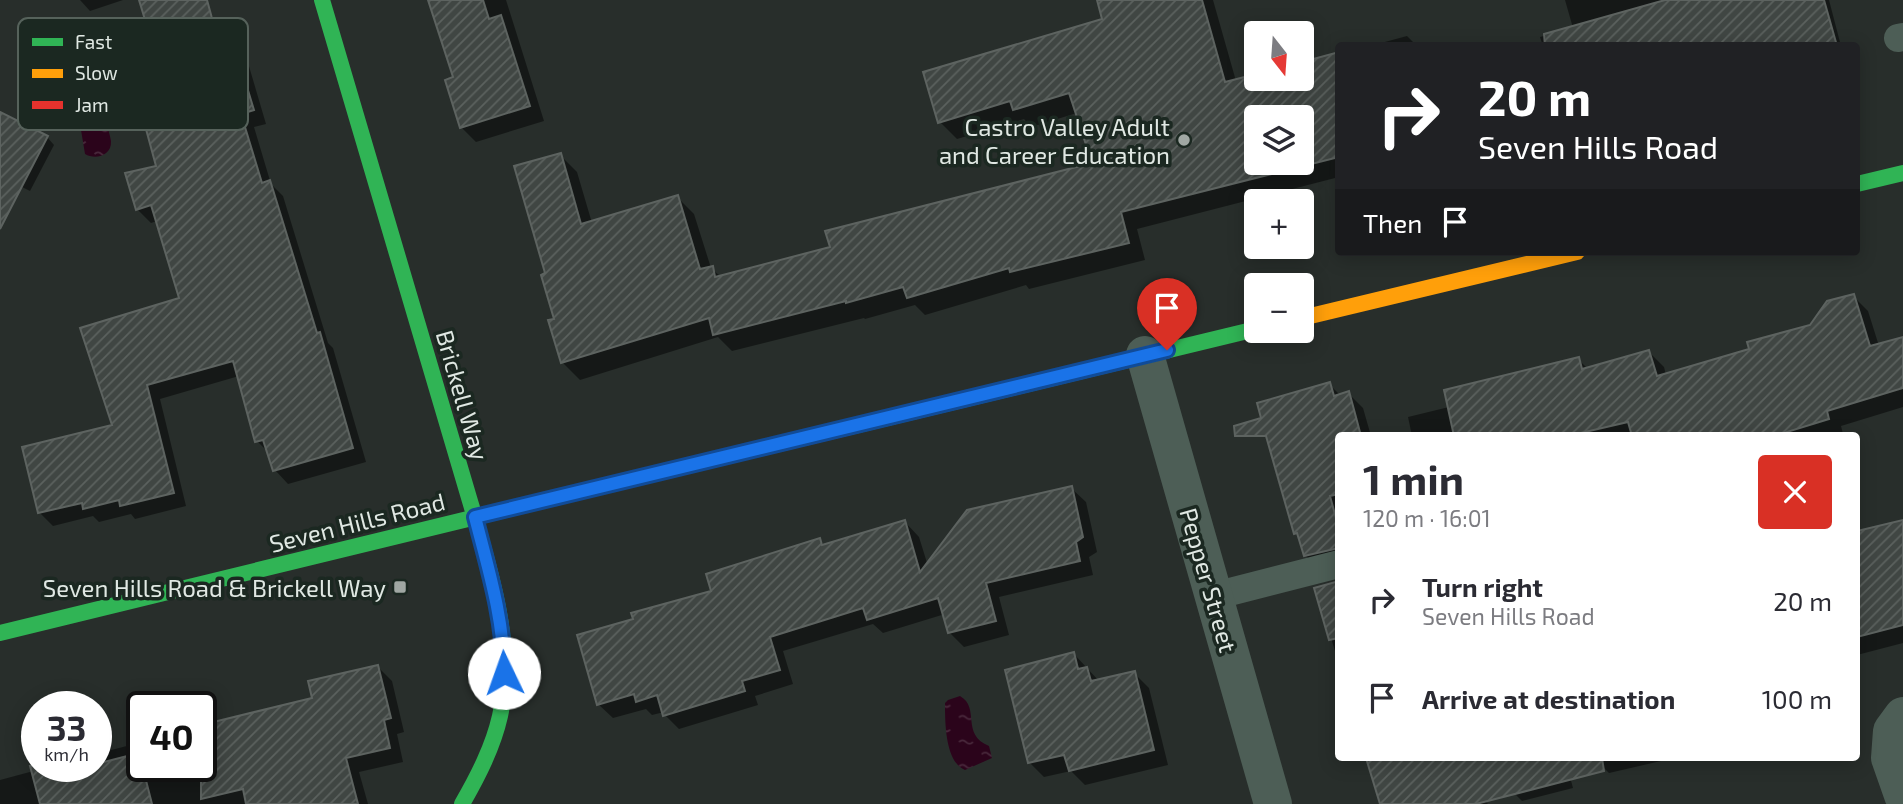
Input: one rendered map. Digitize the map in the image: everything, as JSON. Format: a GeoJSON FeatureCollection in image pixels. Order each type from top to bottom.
{"type":"FeatureCollection","features":[{"type":"Feature","properties":{"kind":"street","name":"Brickell Way"},"geometry":{"type":"LineString","coordinates":[[322,0],[475,517],[501,626],[504,689],[498,725],[487,757],[462,804]]}},
{"type":"Feature","properties":{"kind":"street"},"geometry":{"type":"LineString","coordinates":[[1860,183],[1903,173]]}},
{"type":"Feature","properties":{"kind":"street"},"geometry":{"type":"LineString","coordinates":[[1314,315],[1560,256]]}},
{"type":"Feature","properties":{"kind":"street","name":"Seven Hills Road"},"geometry":{"type":"LineString","coordinates":[[0,633],[1244,332]]}},
{"type":"Feature","properties":{"kind":"street","name":"Pepper Street"},"geometry":{"type":"LineString","coordinates":[[1145,355],[1273,804]]}},
{"type":"Feature","properties":{"kind":"street"},"geometry":{"type":"LineString","coordinates":[[1903,716],[1892,731],[1890,758],[1903,794]]}},
{"type":"Feature","properties":{"kind":"lane"},"geometry":{"type":"LineString","coordinates":[[1214,596],[1335,565]]}},
{"type":"Feature","properties":{"kind":"water"},"geometry":{"type":"Polygon","coordinates":[[[81,130],[108,130],[111,141],[109,150],[93,157],[85,154],[81,130]]]}},
{"type":"Feature","properties":{"kind":"water"},"geometry":{"type":"Polygon","coordinates":[[[960,696],[969,707],[975,735],[989,746],[992,758],[965,770],[953,759],[945,720],[945,703],[960,696]]]}},
{"type":"Feature","properties":{"kind":"building"},"geometry":{"type":"Polygon","coordinates":[[[139,0],[207,0],[212,18],[144,18],[139,0]]]}},
{"type":"Feature","properties":{"kind":"building"},"geometry":{"type":"Polygon","coordinates":[[[428,0],[483,0],[489,19],[501,15],[530,106],[460,128],[445,80],[453,77],[428,0]]]}},
{"type":"Feature","properties":{"kind":"building"},"geometry":{"type":"Polygon","coordinates":[[[1097,0],[1202,0],[1225,82],[1244,77],[1244,91],[1314,91],[1314,59],[1335,53],[1335,158],[1314,163],[1314,105],[1244,105],[1244,175],[1268,175],[1121,212],[1129,243],[1010,272],[1009,268],[907,298],[903,287],[713,335],[709,318],[561,363],[548,320],[554,319],[541,275],[545,273],[514,166],[561,153],[581,224],[678,195],[700,269],[713,266],[715,277],[830,247],[825,231],[1092,163],[1069,93],[1013,110],[1010,101],[938,123],[923,72],[1102,19],[1097,0]]]}},
{"type":"Feature","properties":{"kind":"building"},"geometry":{"type":"Polygon","coordinates":[[[1665,0],[1824,0],[1836,42],[1545,42],[1544,34],[1665,0]]]}},
{"type":"Feature","properties":{"kind":"building"},"geometry":{"type":"Polygon","coordinates":[[[248,90],[254,110],[248,112],[248,90]]]}},
{"type":"Feature","properties":{"kind":"building"},"geometry":{"type":"Polygon","coordinates":[[[0,112],[18,121],[18,130],[36,130],[48,136],[0,229],[0,112]]]}},
{"type":"Feature","properties":{"kind":"building"},"geometry":{"type":"Polygon","coordinates":[[[146,130],[246,130],[262,183],[270,180],[317,333],[320,332],[353,448],[273,471],[263,440],[255,442],[233,361],[147,385],[174,493],[120,506],[119,500],[83,509],[82,503],[38,513],[22,447],[112,425],[80,328],[179,298],[151,205],[136,210],[125,173],[156,166],[146,130]]]}},
{"type":"Feature","properties":{"kind":"building"},"geometry":{"type":"Polygon","coordinates":[[[1854,294],[1870,346],[1903,337],[1903,388],[1827,411],[1829,419],[1787,432],[1631,432],[1628,422],[1585,432],[1453,432],[1444,390],[1579,357],[1582,369],[1649,350],[1657,376],[1749,349],[1747,342],[1810,325],[1827,301],[1854,294]]]}},
{"type":"Feature","properties":{"kind":"building"},"geometry":{"type":"Polygon","coordinates":[[[1330,382],[1334,396],[1349,391],[1360,432],[1335,432],[1335,495],[1330,496],[1335,514],[1335,549],[1304,556],[1297,533],[1294,534],[1266,436],[1235,436],[1234,426],[1261,418],[1257,403],[1330,382]]]}},
{"type":"Feature","properties":{"kind":"building"},"geometry":{"type":"Polygon","coordinates":[[[1072,486],[1083,537],[1076,542],[1080,561],[986,583],[996,621],[948,633],[938,598],[867,620],[863,608],[770,637],[780,670],[742,681],[745,691],[663,716],[657,695],[636,702],[634,694],[597,705],[577,635],[633,619],[631,613],[711,591],[706,574],[820,538],[822,545],[905,520],[920,572],[967,510],[1072,486]]]}},
{"type":"Feature","properties":{"kind":"building"},"geometry":{"type":"Polygon","coordinates":[[[1903,520],[1903,625],[1860,636],[1860,530],[1903,520]]]}},
{"type":"Feature","properties":{"kind":"building"},"geometry":{"type":"Polygon","coordinates":[[[1335,582],[1335,639],[1329,640],[1314,588],[1335,582]]]}},
{"type":"Feature","properties":{"kind":"building"},"geometry":{"type":"Polygon","coordinates":[[[1074,652],[1078,669],[1087,667],[1091,681],[1135,671],[1154,750],[1069,771],[1064,755],[1028,763],[1005,670],[1074,652]]]}},
{"type":"Feature","properties":{"kind":"building"},"geometry":{"type":"Polygon","coordinates":[[[378,665],[391,718],[384,720],[390,748],[346,758],[358,804],[246,804],[243,789],[201,799],[201,782],[217,782],[217,721],[312,698],[308,681],[378,665]]]}},
{"type":"Feature","properties":{"kind":"building"},"geometry":{"type":"Polygon","coordinates":[[[126,756],[126,782],[146,782],[152,804],[40,804],[34,782],[112,782],[112,760],[126,756]]]}},
{"type":"Feature","properties":{"kind":"building"},"geometry":{"type":"Polygon","coordinates":[[[1367,761],[1602,761],[1604,771],[1476,804],[1380,804],[1367,761]]]}},
{"type":"Feature","properties":{"kind":"traffic: fast"},"geometry":{"type":"LineString","coordinates":[[322,0],[483,545],[497,602],[504,660],[500,716],[484,761],[462,804]]}},
{"type":"Feature","properties":{"kind":"traffic: fast"},"geometry":{"type":"LineString","coordinates":[[1860,183],[1903,173]]}},
{"type":"Feature","properties":{"kind":"traffic: fast"},"geometry":{"type":"LineString","coordinates":[[850,427],[1244,332]]}},
{"type":"Feature","properties":{"kind":"traffic: fast"},"geometry":{"type":"LineString","coordinates":[[0,633],[554,498]]}},
{"type":"Feature","properties":{"kind":"traffic: slow"},"geometry":{"type":"LineString","coordinates":[[1314,315],[1560,256]]}},
{"type":"Feature","properties":{"kind":"traffic: jam"},"geometry":{"type":"LineString","coordinates":[[554,498],[850,427]]}},
{"type":"Feature","properties":{"kind":"place","name":"Castro Valley Adult and Career Education"},"geometry":{"type":"Point","coordinates":[1184,140]}},
{"type":"Feature","properties":{"kind":"place","name":"Seven Hills Road & Brickell Way"},"geometry":{"type":"Point","coordinates":[400,587]}},
{"type":"Feature","properties":{"kind":"route"},"geometry":{"type":"LineString","coordinates":[[504,673],[501,626],[475,517],[1167,350]]}}]}
